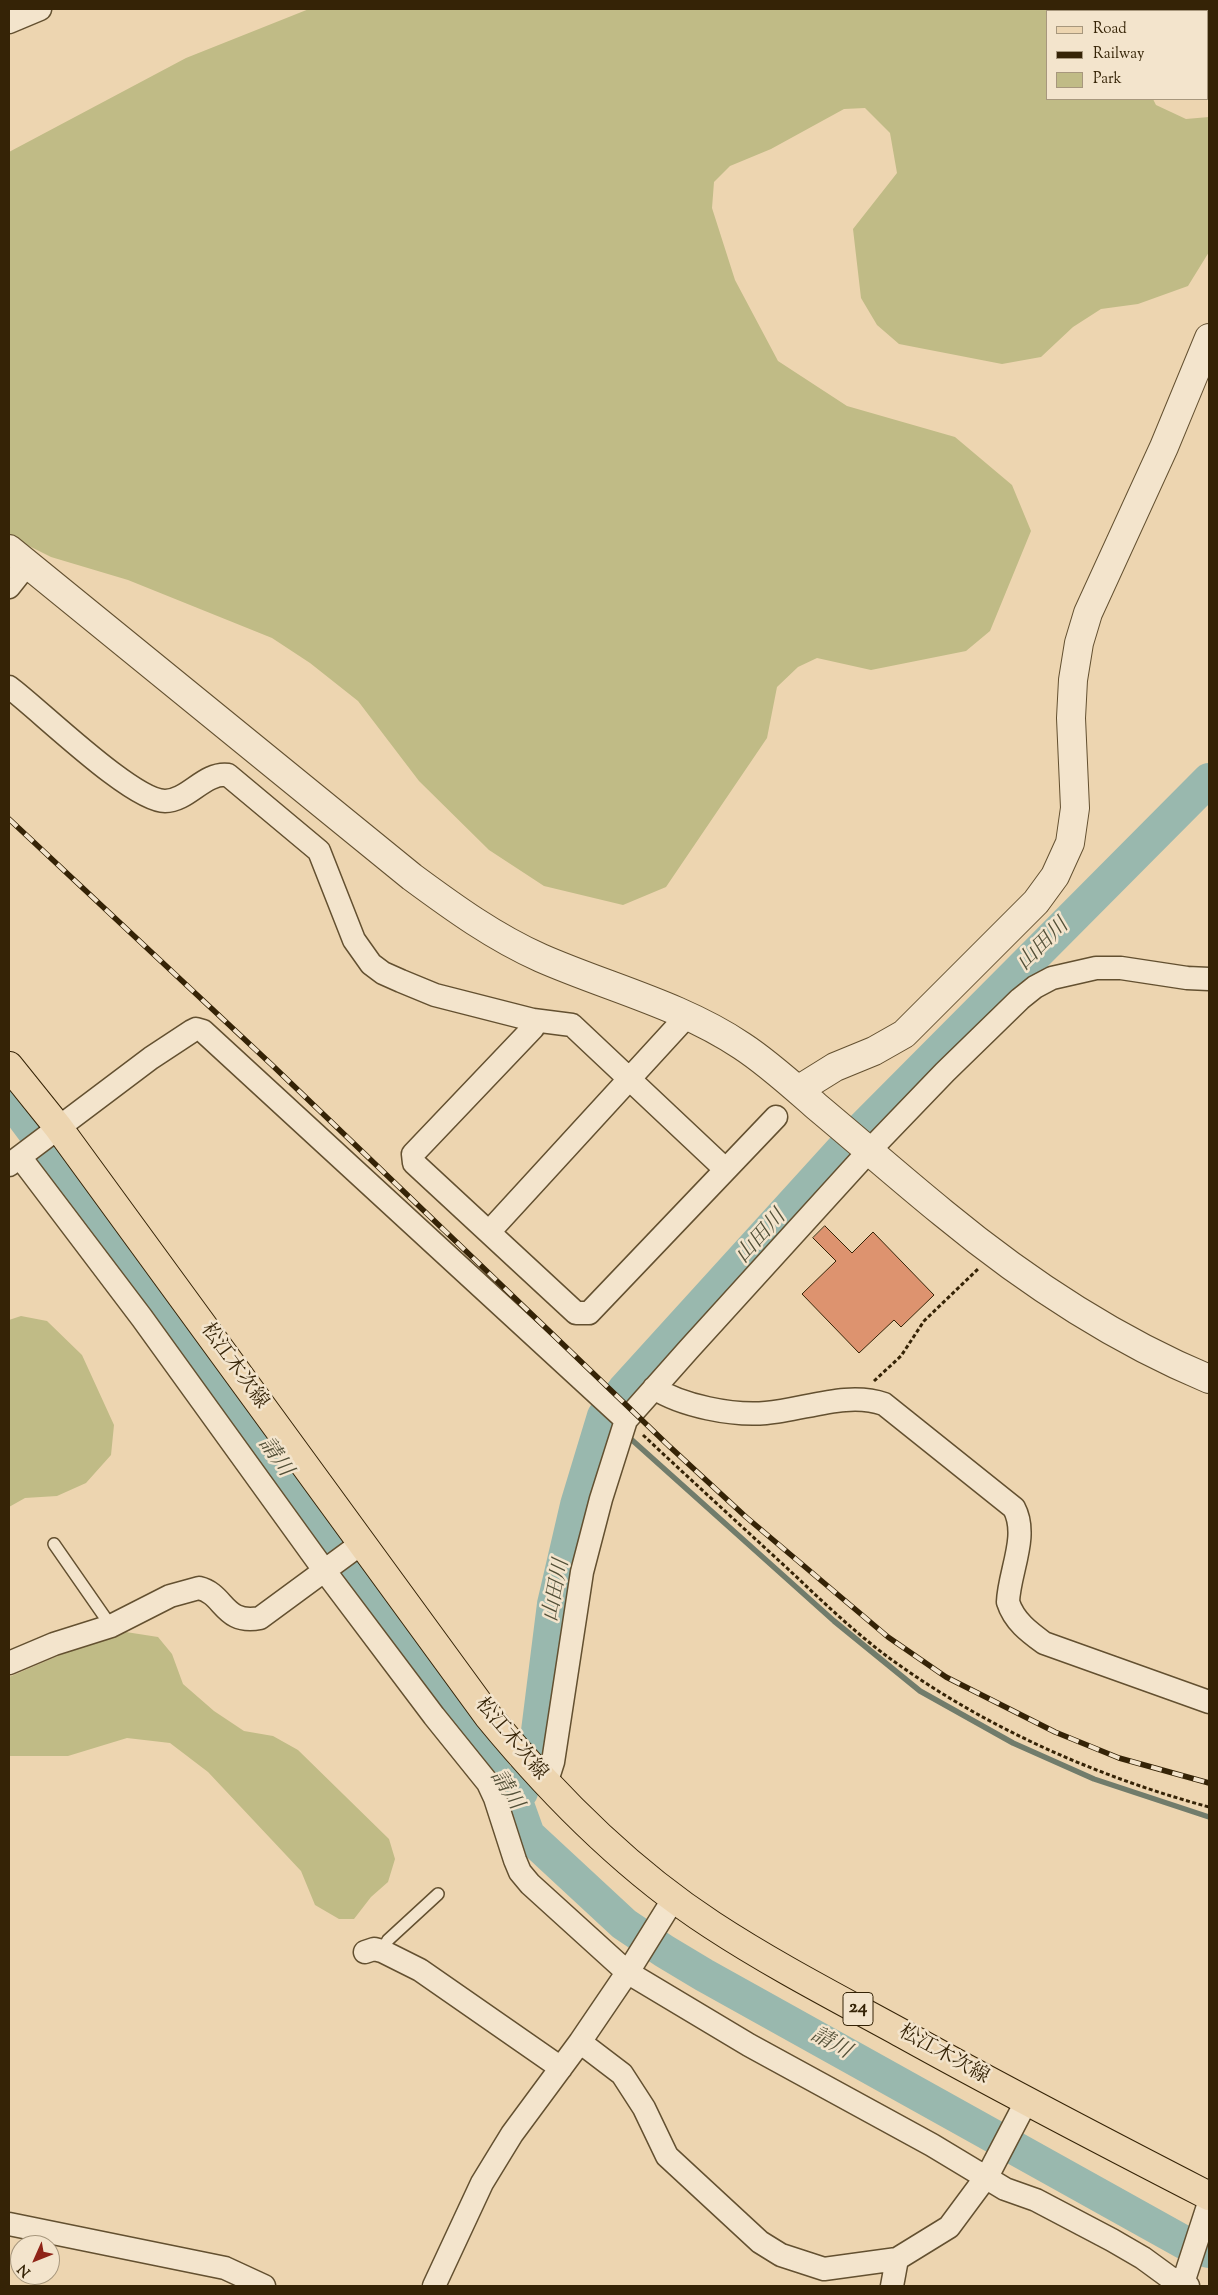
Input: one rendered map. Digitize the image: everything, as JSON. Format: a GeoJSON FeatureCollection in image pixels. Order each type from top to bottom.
{"type":"FeatureCollection","features":[{"type":"Feature","properties":{"kind":"main road","name":"松江木次線"},"geometry":{"type":"LineString","coordinates":[[9,1066],[58,1127],[357,1547],[519,1754],[542,1780],[599,1835],[674,1898],[749,1949],[1021,2113],[1209,2196]]}},
{"type":"Feature","properties":{"kind":"street"},"geometry":{"type":"LineString","coordinates":[[9,22],[40,9]]}},
{"type":"Feature","properties":{"kind":"street"},"geometry":{"type":"LineString","coordinates":[[798,1090],[835,1068],[874,1051],[904,1034],[1036,902],[1055,876],[1070,843],[1075,808],[1071,718],[1073,680],[1081,636],[1088,613],[1164,447],[1209,338]]}},
{"type":"Feature","properties":{"kind":"street"},"geometry":{"type":"LineString","coordinates":[[9,587],[18,556],[412,877],[457,911],[500,938],[541,958],[687,1016],[741,1045],[798,1090],[944,1215],[1032,1280],[1093,1320],[1209,1379]]}},
{"type":"Feature","properties":{"kind":"street"},"geometry":{"type":"LineString","coordinates":[[9,686],[114,774],[137,792],[152,799],[165,801],[174,799],[216,775],[228,775],[319,851],[354,940],[371,964],[401,982],[435,995],[534,1020],[572,1025],[725,1169]]}},
{"type":"Feature","properties":{"kind":"street"},"geometry":{"type":"LineString","coordinates":[[542,1780],[553,1762],[582,1572],[601,1499],[616,1411],[654,1388],[859,1142],[945,1072],[1020,999],[1035,987],[1052,978],[1096,968],[1121,968],[1209,979]]}},
{"type":"Feature","properties":{"kind":"street"},"geometry":{"type":"LineString","coordinates":[[489,1232],[687,1016]]}},
{"type":"Feature","properties":{"kind":"street"},"geometry":{"type":"LineString","coordinates":[[534,1020],[533,1028],[413,1154],[414,1163],[576,1313],[589,1313],[776,1117]]}},
{"type":"Feature","properties":{"kind":"street"},"geometry":{"type":"LineString","coordinates":[[616,1411],[203,1031],[196,1029],[185,1034],[14,1161],[142,1318],[434,1716],[488,1783],[495,1798],[520,1872],[530,1884],[630,1968],[749,2045],[988,2176],[1005,2189],[1036,2200],[1112,2240],[1143,2258],[1168,2277],[1184,2284],[1209,2203]]}},
{"type":"Feature","properties":{"kind":"street"},"geometry":{"type":"LineString","coordinates":[[654,1388],[666,1395],[725,1412],[766,1414],[854,1400],[874,1400],[891,1409],[1014,1508],[1018,1516],[1019,1540],[1008,1602],[1011,1611],[1030,1632],[1044,1643],[1209,1702]]}},
{"type":"Feature","properties":{"kind":"street"},"geometry":{"type":"LineString","coordinates":[[9,1663],[54,1644],[111,1626],[170,1596],[199,1588],[210,1593],[222,1606],[242,1620],[260,1618],[357,1547]]}},
{"type":"Feature","properties":{"kind":"street"},"geometry":{"type":"LineString","coordinates":[[434,2286],[482,2183],[512,2134],[580,2042],[657,1927],[674,1898]]}},
{"type":"Feature","properties":{"kind":"street"},"geometry":{"type":"LineString","coordinates":[[374,1951],[435,1979],[561,2068]]}},
{"type":"Feature","properties":{"kind":"street"},"geometry":{"type":"LineString","coordinates":[[580,2042],[622,2074],[644,2108],[667,2156],[760,2242],[781,2255],[824,2269],[897,2259],[949,2227],[988,2176],[1021,2113]]}},
{"type":"Feature","properties":{"kind":"street"},"geometry":{"type":"LineString","coordinates":[[9,2224],[225,2268],[264,2286]]}},
{"type":"Feature","properties":{"kind":"street"},"geometry":{"type":"LineString","coordinates":[[892,2286],[897,2259]]}},
{"type":"Feature","properties":{"kind":"lane"},"geometry":{"type":"LineString","coordinates":[[54,1544],[111,1626]]}},
{"type":"Feature","properties":{"kind":"lane"},"geometry":{"type":"LineString","coordinates":[[374,1951],[438,1894]]}},
{"type":"Feature","properties":{"kind":"path"},"geometry":{"type":"LineString","coordinates":[[854,1400],[901,1356],[924,1321],[979,1269]]}},
{"type":"Feature","properties":{"kind":"path"},"geometry":{"type":"LineString","coordinates":[[616,1411],[844,1620],[892,1660],[950,1698],[1026,1739],[1099,1771],[1209,1807]]}},
{"type":"Feature","properties":{"kind":"green space"},"geometry":{"type":"Polygon","coordinates":[[[309,9],[1147,9],[1046,10],[1046,100],[1154,100],[1156,105],[1186,119],[1209,117],[1209,252],[1188,286],[1138,304],[1101,309],[1073,327],[1041,357],[1002,364],[899,344],[877,325],[861,298],[853,229],[897,173],[890,133],[865,108],[844,109],[771,149],[730,166],[714,182],[712,208],[735,280],[778,361],[847,406],[955,437],[1012,485],[1031,531],[990,631],[966,651],[871,670],[817,658],[798,667],[777,687],[767,738],[666,887],[623,905],[544,886],[489,850],[419,781],[358,701],[310,663],[272,638],[128,580],[51,557],[9,536],[9,152],[186,58],[309,9]]]}},
{"type":"Feature","properties":{"kind":"green space"},"geometry":{"type":"Polygon","coordinates":[[[21,1316],[47,1321],[82,1355],[114,1425],[111,1455],[86,1483],[57,1496],[25,1498],[9,1507],[9,1320],[21,1316]]]}},
{"type":"Feature","properties":{"kind":"green space"},"geometry":{"type":"Polygon","coordinates":[[[126,1632],[158,1637],[172,1654],[183,1684],[214,1711],[244,1731],[273,1736],[298,1750],[389,1839],[395,1859],[388,1882],[371,1897],[354,1919],[339,1919],[315,1905],[301,1871],[208,1772],[170,1743],[127,1738],[68,1756],[9,1756],[9,1677],[88,1643],[126,1632]]]}},
{"type":"Feature","properties":{"kind":"building"},"geometry":{"type":"Polygon","coordinates":[[[825,1226],[852,1253],[873,1232],[934,1295],[901,1327],[894,1320],[859,1353],[802,1294],[836,1261],[813,1238],[825,1226]]]}},
{"type":"Feature","properties":{"kind":"waterway","name":"山田川"},"geometry":{"type":"LineString","coordinates":[[521,1792],[537,1739],[554,1604],[577,1505],[604,1416],[624,1390],[853,1138],[1209,780]]}},
{"type":"Feature","properties":{"kind":"waterway","name":"請川"},"geometry":{"type":"LineString","coordinates":[[9,1098],[204,1361],[394,1627],[518,1807],[528,1835],[624,1924],[664,1951],[1187,2244],[1209,2251]]}},
{"type":"Feature","properties":{"kind":"waterway"},"geometry":{"type":"LineString","coordinates":[[604,1416],[611,1422]]}},
{"type":"Feature","properties":{"kind":"waterway"},"geometry":{"type":"LineString","coordinates":[[632,1440],[834,1621],[920,1691],[1013,1743],[1094,1779],[1209,1817]]}},
{"type":"Feature","properties":{"kind":"railway"},"geometry":{"type":"LineString","coordinates":[[9,819],[272,1065],[669,1446],[746,1517],[888,1637],[946,1677],[1055,1732],[1119,1758],[1209,1783]]}}]}
